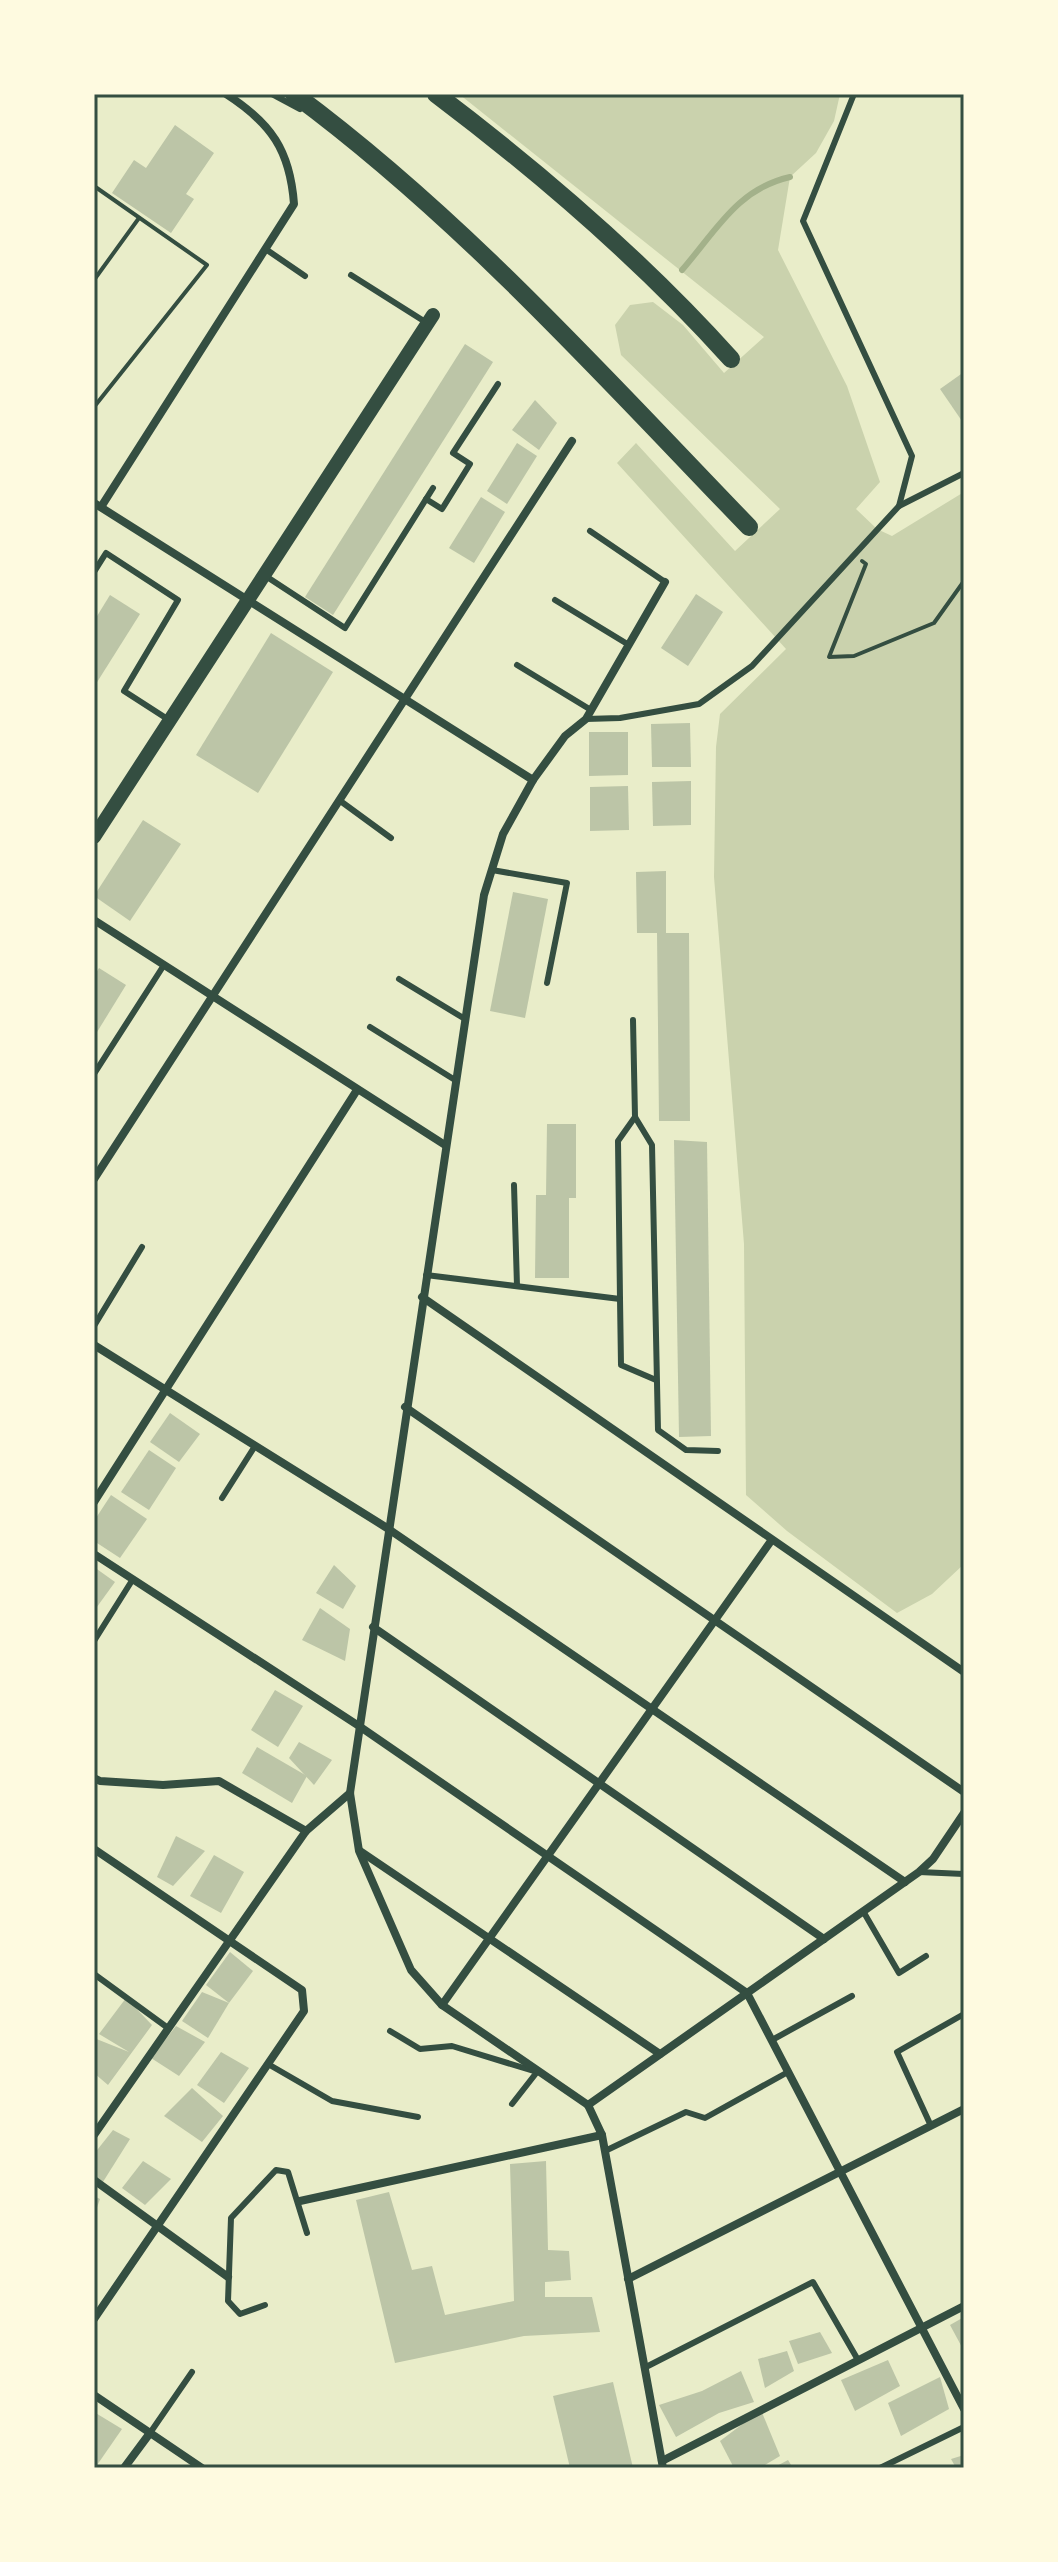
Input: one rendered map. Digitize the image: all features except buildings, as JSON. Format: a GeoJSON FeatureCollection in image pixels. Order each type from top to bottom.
{"type":"FeatureCollection","features":[{"type":"Feature","properties":{"kind":"highway"},"geometry":{"type":"LineString","coordinates":[[294,94],[346,134],[473,246],[749,527]]}},
{"type":"Feature","properties":{"kind":"highway"},"geometry":{"type":"LineString","coordinates":[[436,94],[535,170],[597,225],[653,276],[731,359]]}},
{"type":"Feature","properties":{"kind":"street"},"geometry":{"type":"LineString","coordinates":[[226,94],[269,127],[292,171],[294,204],[267,250],[97,505],[533,780]]}},
{"type":"Feature","properties":{"kind":"street"},"geometry":{"type":"LineString","coordinates":[[94,837],[430,319]]}},
{"type":"Feature","properties":{"kind":"street"},"geometry":{"type":"LineString","coordinates":[[94,1179],[572,441]]}},
{"type":"Feature","properties":{"kind":"street"},"geometry":{"type":"LineString","coordinates":[[665,582],[589,714],[565,736],[533,780],[503,834],[484,895],[405,1407],[350,1793],[359,1851],[411,1970],[442,2005],[588,2105],[602,2135],[662,2465],[964,2306]]}},
{"type":"Feature","properties":{"kind":"street"},"geometry":{"type":"LineString","coordinates":[[94,920],[445,1145]]}},
{"type":"Feature","properties":{"kind":"street"},"geometry":{"type":"LineString","coordinates":[[94,1502],[357,1090]]}},
{"type":"Feature","properties":{"kind":"street"},"geometry":{"type":"LineString","coordinates":[[422,1297],[964,1672]]}},
{"type":"Feature","properties":{"kind":"street"},"geometry":{"type":"LineString","coordinates":[[94,1345],[387,1528],[905,1882]]}},
{"type":"Feature","properties":{"kind":"street"},"geometry":{"type":"LineString","coordinates":[[405,1407],[964,1792]]}},
{"type":"Feature","properties":{"kind":"street"},"geometry":{"type":"LineString","coordinates":[[442,2005],[771,1541]]}},
{"type":"Feature","properties":{"kind":"street"},"geometry":{"type":"LineString","coordinates":[[94,1554],[359,1726],[546,1858],[747,1993],[964,2409]]}},
{"type":"Feature","properties":{"kind":"street"},"geometry":{"type":"LineString","coordinates":[[373,1627],[824,1939]]}},
{"type":"Feature","properties":{"kind":"street"},"geometry":{"type":"LineString","coordinates":[[94,1778],[163,1785],[219,1781],[306,1831]]}},
{"type":"Feature","properties":{"kind":"street"},"geometry":{"type":"LineString","coordinates":[[94,2135],[306,1831],[350,1793]]}},
{"type":"Feature","properties":{"kind":"street"},"geometry":{"type":"LineString","coordinates":[[588,2105],[919,1872],[933,1859],[964,1813]]}},
{"type":"Feature","properties":{"kind":"street"},"geometry":{"type":"LineString","coordinates":[[94,1849],[302,1990],[304,2011],[94,2319]]}},
{"type":"Feature","properties":{"kind":"street"},"geometry":{"type":"LineString","coordinates":[[359,1851],[660,2054]]}},
{"type":"Feature","properties":{"kind":"street"},"geometry":{"type":"LineString","coordinates":[[628,2279],[964,2109]]}},
{"type":"Feature","properties":{"kind":"street"},"geometry":{"type":"LineString","coordinates":[[300,2201],[602,2135]]}},
{"type":"Feature","properties":{"kind":"street"},"geometry":{"type":"LineString","coordinates":[[94,2180],[228,2277]]}},
{"type":"Feature","properties":{"kind":"street"},"geometry":{"type":"LineString","coordinates":[[94,2395],[202,2468]]}},
{"type":"Feature","properties":{"kind":"street"},"geometry":{"type":"LineString","coordinates":[[124,2468],[150,2433]]}},
{"type":"Feature","properties":{"kind":"lane"},"geometry":{"type":"LineString","coordinates":[[272,94],[346,134]]}},
{"type":"Feature","properties":{"kind":"lane"},"geometry":{"type":"LineString","coordinates":[[854,94],[803,221],[912,456],[899,506]]}},
{"type":"Feature","properties":{"kind":"lane"},"geometry":{"type":"LineString","coordinates":[[267,250],[305,276]]}},
{"type":"Feature","properties":{"kind":"lane"},"geometry":{"type":"LineString","coordinates":[[351,275],[430,319]]}},
{"type":"Feature","properties":{"kind":"lane"},"geometry":{"type":"LineString","coordinates":[[426,499],[442,509],[470,464],[453,453],[498,384]]}},
{"type":"Feature","properties":{"kind":"lane"},"geometry":{"type":"LineString","coordinates":[[517,665],[589,714],[620,718],[699,704],[752,666],[899,506],[964,473]]}},
{"type":"Feature","properties":{"kind":"lane"},"geometry":{"type":"LineString","coordinates":[[264,575],[345,628],[433,488]]}},
{"type":"Feature","properties":{"kind":"lane"},"geometry":{"type":"LineString","coordinates":[[590,531],[665,582]]}},
{"type":"Feature","properties":{"kind":"lane"},"geometry":{"type":"LineString","coordinates":[[94,572],[106,553],[178,600],[124,691],[169,720]]}},
{"type":"Feature","properties":{"kind":"lane"},"geometry":{"type":"LineString","coordinates":[[555,600],[629,645]]}},
{"type":"Feature","properties":{"kind":"lane"},"geometry":{"type":"LineString","coordinates":[[339,800],[391,838]]}},
{"type":"Feature","properties":{"kind":"lane"},"geometry":{"type":"LineString","coordinates":[[492,870],[567,883],[547,983]]}},
{"type":"Feature","properties":{"kind":"lane"},"geometry":{"type":"LineString","coordinates":[[94,1074],[164,965]]}},
{"type":"Feature","properties":{"kind":"lane"},"geometry":{"type":"LineString","coordinates":[[399,979],[465,1019]]}},
{"type":"Feature","properties":{"kind":"lane"},"geometry":{"type":"LineString","coordinates":[[633,1020],[635,1117],[652,1145],[658,1430],[686,1450],[718,1451]]}},
{"type":"Feature","properties":{"kind":"lane"},"geometry":{"type":"LineString","coordinates":[[370,1027],[455,1080]]}},
{"type":"Feature","properties":{"kind":"lane"},"geometry":{"type":"LineString","coordinates":[[635,1117],[618,1141],[621,1365],[656,1380]]}},
{"type":"Feature","properties":{"kind":"lane"},"geometry":{"type":"LineString","coordinates":[[514,1185],[517,1286]]}},
{"type":"Feature","properties":{"kind":"lane"},"geometry":{"type":"LineString","coordinates":[[94,1326],[142,1247]]}},
{"type":"Feature","properties":{"kind":"lane"},"geometry":{"type":"LineString","coordinates":[[426,1275],[620,1299]]}},
{"type":"Feature","properties":{"kind":"lane"},"geometry":{"type":"LineString","coordinates":[[222,1498],[255,1446]]}},
{"type":"Feature","properties":{"kind":"lane"},"geometry":{"type":"LineString","coordinates":[[94,1641],[133,1579]]}},
{"type":"Feature","properties":{"kind":"lane"},"geometry":{"type":"LineString","coordinates":[[919,1872],[964,1874]]}},
{"type":"Feature","properties":{"kind":"lane"},"geometry":{"type":"LineString","coordinates":[[863,1911],[899,1973],[926,1956]]}},
{"type":"Feature","properties":{"kind":"lane"},"geometry":{"type":"LineString","coordinates":[[94,1974],[168,2028]]}},
{"type":"Feature","properties":{"kind":"lane"},"geometry":{"type":"LineString","coordinates":[[772,2040],[852,1996]]}},
{"type":"Feature","properties":{"kind":"lane"},"geometry":{"type":"LineString","coordinates":[[931,2126],[897,2052],[964,2014]]}},
{"type":"Feature","properties":{"kind":"lane"},"geometry":{"type":"LineString","coordinates":[[390,2031],[420,2049],[452,2046],[537,2072],[512,2104]]}},
{"type":"Feature","properties":{"kind":"lane"},"geometry":{"type":"LineString","coordinates":[[268,2064],[332,2101],[418,2117]]}},
{"type":"Feature","properties":{"kind":"lane"},"geometry":{"type":"LineString","coordinates":[[605,2151],[686,2112],[705,2118],[788,2072]]}},
{"type":"Feature","properties":{"kind":"lane"},"geometry":{"type":"LineString","coordinates":[[265,2305],[240,2314],[228,2301],[231,2218],[276,2170],[288,2172],[300,2201],[307,2233]]}},
{"type":"Feature","properties":{"kind":"lane"},"geometry":{"type":"LineString","coordinates":[[644,2368],[813,2282],[858,2360]]}},
{"type":"Feature","properties":{"kind":"lane"},"geometry":{"type":"LineString","coordinates":[[150,2433],[192,2372]]}},
{"type":"Feature","properties":{"kind":"lane"},"geometry":{"type":"LineString","coordinates":[[880,2468],[964,2427]]}},
{"type":"Feature","properties":{"kind":"path"},"geometry":{"type":"LineString","coordinates":[[94,186],[207,265],[94,407]]}},
{"type":"Feature","properties":{"kind":"path"},"geometry":{"type":"LineString","coordinates":[[94,280],[139,218]]}},
{"type":"Feature","properties":{"kind":"path"},"geometry":{"type":"LineString","coordinates":[[854,555],[866,564],[829,657],[854,656],[934,623],[964,581]]}},
{"type":"Feature","properties":{"kind":"green space"},"geometry":{"type":"Polygon","coordinates":[[[459,94],[840,94],[834,121],[816,153],[790,177],[778,250],[847,386],[880,482],[856,509],[877,529],[892,536],[964,492],[964,1564],[932,1594],[897,1613],[787,1531],[746,1495],[744,1244],[714,877],[716,747],[720,714],[786,649],[617,463],[636,443],[735,551],[780,509],[621,355],[615,325],[630,305],[653,302],[683,325],[724,373],[764,337],[459,94]]]}},
{"type":"Feature","properties":{"kind":"waterway"},"geometry":{"type":"LineString","coordinates":[[682,270],[742,201],[756,191],[790,177]]}}]}
